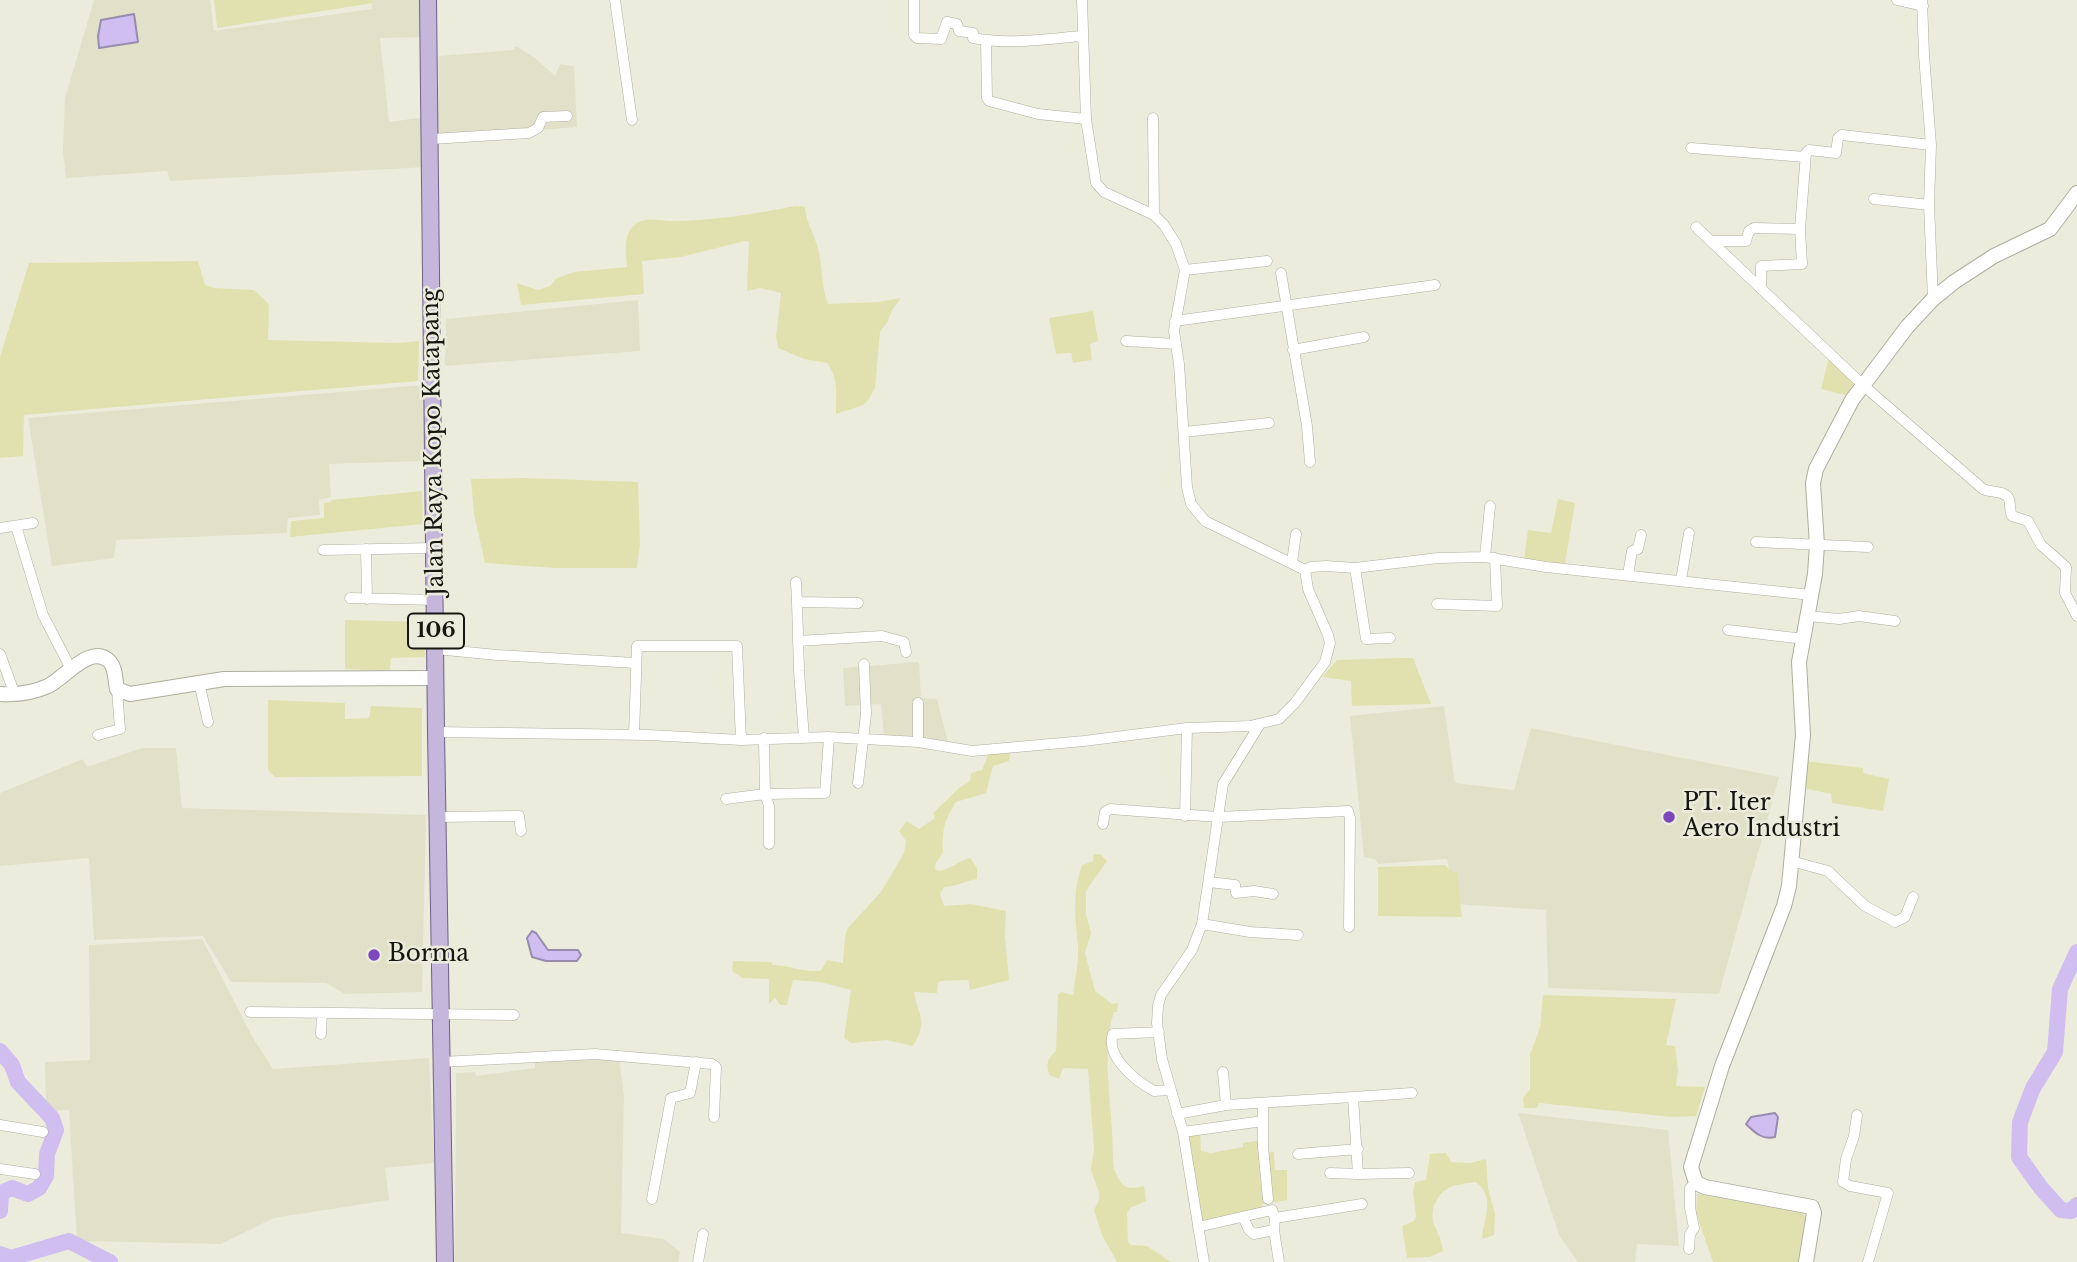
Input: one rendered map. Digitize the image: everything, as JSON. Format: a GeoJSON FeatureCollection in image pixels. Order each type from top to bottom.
{"type":"FeatureCollection","features":[{"type":"Feature","properties":{"kind":"main road","name":"Jalan Raya Kopo Katapang"},"geometry":{"type":"LineString","coordinates":[[428,0],[435,678],[445,1262]]}},
{"type":"Feature","properties":{"kind":"street"},"geometry":{"type":"LineString","coordinates":[[615,0],[632,120]]}},
{"type":"Feature","properties":{"kind":"street"},"geometry":{"type":"LineString","coordinates":[[914,0],[916,37],[941,39],[947,22],[957,24],[959,31],[973,33],[973,38],[986,40],[1046,40],[1082,36]]}},
{"type":"Feature","properties":{"kind":"street"},"geometry":{"type":"LineString","coordinates":[[1082,0],[1086,119],[1095,179],[1104,192],[1154,215],[1171,235],[1185,270],[1175,321],[1189,495],[1200,517],[1305,570]]}},
{"type":"Feature","properties":{"kind":"street"},"geometry":{"type":"LineString","coordinates":[[1897,0],[1922,3],[1931,145],[1929,205],[1933,299]]}},
{"type":"Feature","properties":{"kind":"street"},"geometry":{"type":"LineString","coordinates":[[986,40],[989,101],[1038,114],[1086,119]]}},
{"type":"Feature","properties":{"kind":"street"},"geometry":{"type":"LineString","coordinates":[[431,139],[529,133],[538,128],[543,117],[567,116]]}},
{"type":"Feature","properties":{"kind":"street"},"geometry":{"type":"LineString","coordinates":[[1153,118],[1154,215]]}},
{"type":"Feature","properties":{"kind":"street"},"geometry":{"type":"LineString","coordinates":[[1761,289],[1761,266],[1802,264],[1800,229],[1805,157],[1809,150],[1836,153],[1838,139],[1842,135],[1931,145]]}},
{"type":"Feature","properties":{"kind":"street"},"geometry":{"type":"LineString","coordinates":[[1691,148],[1805,157]]}},
{"type":"Feature","properties":{"kind":"street"},"geometry":{"type":"LineString","coordinates":[[1696,1184],[1692,1167],[1697,1142],[1738,1021],[1784,906],[1789,886],[1803,735],[1799,662],[1817,545],[1814,482],[1816,469],[1843,414],[1908,327],[1933,299],[1994,256],[2050,229],[2077,193]]}},
{"type":"Feature","properties":{"kind":"street"},"geometry":{"type":"LineString","coordinates":[[1874,200],[1929,205]]}},
{"type":"Feature","properties":{"kind":"street"},"geometry":{"type":"LineString","coordinates":[[1696,227],[1864,386],[1983,489],[2008,496],[2012,516],[2028,521],[2041,545],[2077,576]]}},
{"type":"Feature","properties":{"kind":"street"},"geometry":{"type":"LineString","coordinates":[[1711,241],[1746,241],[1749,231],[1754,228],[1800,229]]}},
{"type":"Feature","properties":{"kind":"street"},"geometry":{"type":"LineString","coordinates":[[1185,270],[1267,261]]}},
{"type":"Feature","properties":{"kind":"street"},"geometry":{"type":"LineString","coordinates":[[1281,273],[1310,462]]}},
{"type":"Feature","properties":{"kind":"street"},"geometry":{"type":"LineString","coordinates":[[1175,321],[1435,285]]}},
{"type":"Feature","properties":{"kind":"street"},"geometry":{"type":"LineString","coordinates":[[1293,350],[1364,337]]}},
{"type":"Feature","properties":{"kind":"street"},"geometry":{"type":"LineString","coordinates":[[1126,341],[1176,344]]}},
{"type":"Feature","properties":{"kind":"street"},"geometry":{"type":"LineString","coordinates":[[1184,432],[1269,424]]}},
{"type":"Feature","properties":{"kind":"street"},"geometry":{"type":"LineString","coordinates":[[1437,604],[1497,607],[1490,557],[1490,506]]}},
{"type":"Feature","properties":{"kind":"street"},"geometry":{"type":"LineString","coordinates":[[0,528],[33,523]]}},
{"type":"Feature","properties":{"kind":"street"},"geometry":{"type":"LineString","coordinates":[[16,526],[43,615],[71,669]]}},
{"type":"Feature","properties":{"kind":"street"},"geometry":{"type":"LineString","coordinates":[[1681,580],[1689,533]]}},
{"type":"Feature","properties":{"kind":"street"},"geometry":{"type":"LineString","coordinates":[[1292,562],[1296,534]]}},
{"type":"Feature","properties":{"kind":"street"},"geometry":{"type":"LineString","coordinates":[[1628,575],[1632,551],[1639,549],[1641,535]]}},
{"type":"Feature","properties":{"kind":"street"},"geometry":{"type":"LineString","coordinates":[[1756,542],[1868,547]]}},
{"type":"Feature","properties":{"kind":"street"},"geometry":{"type":"LineString","coordinates":[[323,550],[435,548]]}},
{"type":"Feature","properties":{"kind":"street"},"geometry":{"type":"LineString","coordinates":[[366,549],[367,599]]}},
{"type":"Feature","properties":{"kind":"street"},"geometry":{"type":"LineString","coordinates":[[1305,570],[1326,566],[1355,568],[1438,558],[1490,557],[1546,567],[1811,595]]}},
{"type":"Feature","properties":{"kind":"street"},"geometry":{"type":"LineString","coordinates":[[1355,568],[1366,639],[1390,638]]}},
{"type":"Feature","properties":{"kind":"street"},"geometry":{"type":"LineString","coordinates":[[2067,569],[2065,593],[2077,616]]}},
{"type":"Feature","properties":{"kind":"street"},"geometry":{"type":"LineString","coordinates":[[436,732],[634,734],[740,740],[829,737],[918,742],[972,751],[1187,728],[1260,724],[1279,719],[1290,709],[1325,662],[1328,653],[1328,635],[1307,586],[1305,570]]}},
{"type":"Feature","properties":{"kind":"street"},"geometry":{"type":"LineString","coordinates":[[796,582],[804,738]]}},
{"type":"Feature","properties":{"kind":"street"},"geometry":{"type":"LineString","coordinates":[[350,598],[436,600]]}},
{"type":"Feature","properties":{"kind":"street"},"geometry":{"type":"LineString","coordinates":[[797,602],[858,603]]}},
{"type":"Feature","properties":{"kind":"street"},"geometry":{"type":"LineString","coordinates":[[1808,616],[1839,619],[1859,615],[1895,621]]}},
{"type":"Feature","properties":{"kind":"street"},"geometry":{"type":"LineString","coordinates":[[1728,630],[1804,639]]}},
{"type":"Feature","properties":{"kind":"street"},"geometry":{"type":"LineString","coordinates":[[798,640],[888,637],[904,642],[906,652]]}},
{"type":"Feature","properties":{"kind":"street"},"geometry":{"type":"LineString","coordinates":[[634,734],[637,646],[738,647],[740,740]]}},
{"type":"Feature","properties":{"kind":"street"},"geometry":{"type":"LineString","coordinates":[[436,649],[636,663]]}},
{"type":"Feature","properties":{"kind":"street"},"geometry":{"type":"LineString","coordinates":[[0,654],[8,695],[50,685],[88,658],[105,659],[114,669],[120,729],[98,735]]}},
{"type":"Feature","properties":{"kind":"street"},"geometry":{"type":"LineString","coordinates":[[858,783],[866,714],[864,664]]}},
{"type":"Feature","properties":{"kind":"street"},"geometry":{"type":"LineString","coordinates":[[117,689],[135,694],[199,682],[245,678],[435,678]]}},
{"type":"Feature","properties":{"kind":"street"},"geometry":{"type":"LineString","coordinates":[[199,682],[208,722]]}},
{"type":"Feature","properties":{"kind":"street"},"geometry":{"type":"LineString","coordinates":[[918,703],[918,742]]}},
{"type":"Feature","properties":{"kind":"street"},"geometry":{"type":"LineString","coordinates":[[1204,1262],[1183,1132],[1170,1090],[1157,1023],[1161,995],[1192,950],[1202,924],[1223,785],[1227,774],[1260,724]]}},
{"type":"Feature","properties":{"kind":"street"},"geometry":{"type":"LineString","coordinates":[[1185,816],[1187,728]]}},
{"type":"Feature","properties":{"kind":"street"},"geometry":{"type":"LineString","coordinates":[[726,799],[765,794],[825,793],[829,737]]}},
{"type":"Feature","properties":{"kind":"street"},"geometry":{"type":"LineString","coordinates":[[764,738],[769,844]]}},
{"type":"Feature","properties":{"kind":"street"},"geometry":{"type":"LineString","coordinates":[[1103,824],[1105,812],[1110,810],[1218,817],[1348,811],[1349,927]]}},
{"type":"Feature","properties":{"kind":"street"},"geometry":{"type":"LineString","coordinates":[[437,817],[519,816],[522,831]]}},
{"type":"Feature","properties":{"kind":"street"},"geometry":{"type":"LineString","coordinates":[[1791,862],[1828,871],[1865,906],[1895,922],[1905,917],[1913,897]]}},
{"type":"Feature","properties":{"kind":"street"},"geometry":{"type":"LineString","coordinates":[[1209,882],[1235,885],[1236,893],[1254,891],[1273,894]]}},
{"type":"Feature","properties":{"kind":"street"},"geometry":{"type":"LineString","coordinates":[[1202,924],[1250,932],[1298,934]]}},
{"type":"Feature","properties":{"kind":"street"},"geometry":{"type":"LineString","coordinates":[[250,1012],[514,1014]]}},
{"type":"Feature","properties":{"kind":"street"},"geometry":{"type":"LineString","coordinates":[[321,1034],[322,1013]]}},
{"type":"Feature","properties":{"kind":"street"},"geometry":{"type":"LineString","coordinates":[[1159,1031],[1112,1034],[1111,1044],[1123,1067],[1140,1082],[1154,1091],[1170,1090]]}},
{"type":"Feature","properties":{"kind":"street"},"geometry":{"type":"LineString","coordinates":[[441,1062],[595,1054],[712,1063],[716,1067],[714,1116]]}},
{"type":"Feature","properties":{"kind":"street"},"geometry":{"type":"LineString","coordinates":[[652,1199],[671,1098],[690,1093],[696,1062]]}},
{"type":"Feature","properties":{"kind":"street"},"geometry":{"type":"LineString","coordinates":[[1223,1072],[1226,1105]]}},
{"type":"Feature","properties":{"kind":"street"},"geometry":{"type":"LineString","coordinates":[[1177,1114],[1226,1105],[1412,1093]]}},
{"type":"Feature","properties":{"kind":"street"},"geometry":{"type":"LineString","coordinates":[[1353,1097],[1358,1174]]}},
{"type":"Feature","properties":{"kind":"street"},"geometry":{"type":"LineString","coordinates":[[1263,1103],[1263,1147],[1268,1199]]}},
{"type":"Feature","properties":{"kind":"street"},"geometry":{"type":"LineString","coordinates":[[1857,1115],[1843,1182],[1888,1194],[1868,1262]]}},
{"type":"Feature","properties":{"kind":"street"},"geometry":{"type":"LineString","coordinates":[[1183,1132],[1263,1121]]}},
{"type":"Feature","properties":{"kind":"street"},"geometry":{"type":"LineString","coordinates":[[0,1125],[43,1132]]}},
{"type":"Feature","properties":{"kind":"street"},"geometry":{"type":"LineString","coordinates":[[1298,1154],[1358,1149]]}},
{"type":"Feature","properties":{"kind":"street"},"geometry":{"type":"LineString","coordinates":[[0,1169],[35,1174]]}},
{"type":"Feature","properties":{"kind":"street"},"geometry":{"type":"LineString","coordinates":[[1330,1173],[1409,1172]]}},
{"type":"Feature","properties":{"kind":"street"},"geometry":{"type":"LineString","coordinates":[[1689,1249],[1690,1234],[1694,1228],[1690,1188],[1696,1184],[1812,1207],[1813,1223],[1806,1262]]}},
{"type":"Feature","properties":{"kind":"street"},"geometry":{"type":"LineString","coordinates":[[1275,1218],[1362,1205]]}},
{"type":"Feature","properties":{"kind":"street"},"geometry":{"type":"LineString","coordinates":[[1198,1227],[1272,1210],[1279,1262]]}},
{"type":"Feature","properties":{"kind":"street"},"geometry":{"type":"LineString","coordinates":[[1243,1217],[1254,1234],[1274,1230]]}},
{"type":"Feature","properties":{"kind":"street"},"geometry":{"type":"LineString","coordinates":[[698,1262],[703,1234]]}},
{"type":"Feature","properties":{"kind":"shaded area"},"geometry":{"type":"Polygon","coordinates":[[[94,0],[210,0],[214,31],[372,9],[372,0],[426,0],[428,37],[380,38],[389,122],[426,117],[427,167],[170,181],[167,171],[66,178],[63,151],[65,98],[94,0]]]}},
{"type":"Feature","properties":{"kind":"shaded area"},"geometry":{"type":"Polygon","coordinates":[[[134,14],[138,42],[99,48],[101,20],[134,14]]]}},
{"type":"Feature","properties":{"kind":"shaded area"},"geometry":{"type":"Polygon","coordinates":[[[516,46],[555,76],[560,64],[574,66],[577,127],[438,138],[439,56],[513,50],[516,46]]]}},
{"type":"Feature","properties":{"kind":"shaded area"},"geometry":{"type":"Polygon","coordinates":[[[638,300],[640,351],[445,366],[446,319],[638,300]]]}},
{"type":"Feature","properties":{"kind":"shaded area"},"geometry":{"type":"Polygon","coordinates":[[[423,385],[424,461],[329,464],[331,497],[319,500],[320,515],[288,518],[287,533],[116,540],[114,558],[52,566],[28,418],[423,385]]]}},
{"type":"Feature","properties":{"kind":"shaded area"},"geometry":{"type":"Polygon","coordinates":[[[919,662],[921,698],[937,699],[948,742],[884,737],[881,704],[845,706],[843,668],[919,662]]]}},
{"type":"Feature","properties":{"kind":"shaded area"},"geometry":{"type":"Polygon","coordinates":[[[1444,706],[1455,783],[1514,790],[1531,728],[1779,777],[1719,994],[1548,988],[1546,910],[1456,904],[1447,859],[1378,864],[1375,859],[1364,857],[1350,716],[1444,706]]]}},
{"type":"Feature","properties":{"kind":"shaded area"},"geometry":{"type":"Polygon","coordinates":[[[142,748],[176,748],[182,808],[426,815],[422,992],[345,994],[326,983],[231,982],[203,936],[94,940],[89,858],[0,866],[0,793],[83,759],[87,767],[142,748]]]}},
{"type":"Feature","properties":{"kind":"shaded area"},"geometry":{"type":"Polygon","coordinates":[[[532,931],[548,950],[578,950],[581,955],[577,961],[546,961],[532,957],[527,938],[532,931]]]}},
{"type":"Feature","properties":{"kind":"shaded area"},"geometry":{"type":"Polygon","coordinates":[[[202,939],[253,1038],[273,1069],[429,1058],[434,1163],[385,1168],[389,1200],[274,1218],[221,1244],[77,1241],[69,1110],[46,1111],[45,1062],[90,1060],[89,945],[202,939]]]}},
{"type":"Feature","properties":{"kind":"shaded area"},"geometry":{"type":"Polygon","coordinates":[[[619,1058],[624,1095],[621,1233],[664,1239],[680,1252],[678,1262],[455,1262],[456,1073],[475,1072],[476,1076],[535,1068],[535,1060],[619,1058]]]}},
{"type":"Feature","properties":{"kind":"shaded area"},"geometry":{"type":"Polygon","coordinates":[[[1518,1113],[1668,1130],[1679,1246],[1637,1244],[1635,1262],[1578,1262],[1560,1237],[1518,1113]]]}},
{"type":"Feature","properties":{"kind":"shaded area"},"geometry":{"type":"Polygon","coordinates":[[[1775,1113],[1778,1117],[1775,1137],[1762,1137],[1746,1124],[1751,1117],[1775,1113]]]}},
{"type":"Feature","properties":{"kind":"green space"},"geometry":{"type":"Polygon","coordinates":[[[214,0],[372,0],[373,3],[217,28],[214,0]]]}},
{"type":"Feature","properties":{"kind":"green space"},"geometry":{"type":"Polygon","coordinates":[[[795,206],[805,207],[818,249],[828,304],[878,302],[901,298],[880,332],[875,388],[863,405],[836,414],[835,381],[827,363],[804,359],[778,348],[776,337],[781,293],[760,288],[747,291],[749,242],[681,257],[642,261],[644,294],[521,305],[517,283],[538,290],[550,286],[557,278],[574,272],[627,267],[627,236],[639,222],[651,219],[687,221],[718,218],[795,206]]]}},
{"type":"Feature","properties":{"kind":"green space"},"geometry":{"type":"Polygon","coordinates":[[[198,261],[205,285],[254,290],[269,304],[268,340],[397,343],[419,341],[418,381],[24,415],[23,456],[0,458],[0,357],[29,263],[198,261]]]}},
{"type":"Feature","properties":{"kind":"green space"},"geometry":{"type":"Polygon","coordinates":[[[1093,311],[1098,341],[1090,344],[1092,360],[1073,363],[1071,353],[1056,354],[1049,318],[1093,311]]]}},
{"type":"Feature","properties":{"kind":"green space"},"geometry":{"type":"Polygon","coordinates":[[[1829,357],[1858,385],[1850,396],[1821,389],[1829,357]]]}},
{"type":"Feature","properties":{"kind":"green space"},"geometry":{"type":"Polygon","coordinates":[[[471,479],[638,482],[640,543],[637,568],[554,568],[485,563],[474,514],[471,479]]]}},
{"type":"Feature","properties":{"kind":"green space"},"geometry":{"type":"Polygon","coordinates":[[[422,491],[423,524],[290,537],[291,521],[324,518],[324,503],[331,500],[422,491]]]}},
{"type":"Feature","properties":{"kind":"green space"},"geometry":{"type":"Polygon","coordinates":[[[1558,499],[1575,503],[1565,564],[1524,559],[1528,530],[1551,533],[1558,499]]]}},
{"type":"Feature","properties":{"kind":"green space"},"geometry":{"type":"Polygon","coordinates":[[[345,620],[425,622],[425,657],[391,658],[390,671],[345,669],[345,620]]]}},
{"type":"Feature","properties":{"kind":"green space"},"geometry":{"type":"Polygon","coordinates":[[[1413,658],[1431,704],[1352,706],[1351,681],[1322,677],[1337,660],[1413,658]]]}},
{"type":"Feature","properties":{"kind":"green space"},"geometry":{"type":"Polygon","coordinates":[[[268,700],[345,703],[345,719],[369,718],[371,706],[422,708],[422,776],[275,777],[268,770],[268,700]]]}},
{"type":"Feature","properties":{"kind":"green space"},"geometry":{"type":"Polygon","coordinates":[[[1011,751],[1009,761],[993,766],[986,793],[956,802],[946,820],[943,853],[935,868],[938,871],[943,870],[970,858],[977,868],[977,879],[944,887],[940,894],[944,906],[971,904],[1006,911],[1005,937],[1009,980],[970,990],[968,980],[941,981],[938,983],[937,993],[914,992],[921,1024],[913,1046],[887,1040],[851,1043],[844,1038],[851,990],[820,982],[793,980],[787,1005],[780,1005],[775,998],[769,1004],[769,979],[742,978],[732,971],[733,961],[771,962],[773,965],[815,971],[821,971],[827,960],[843,963],[847,929],[881,892],[904,853],[906,841],[899,831],[907,821],[919,829],[935,818],[933,813],[970,781],[971,773],[982,770],[988,755],[1011,751]]]}},
{"type":"Feature","properties":{"kind":"green space"},"geometry":{"type":"Polygon","coordinates":[[[1805,761],[1863,768],[1863,773],[1889,779],[1883,811],[1832,803],[1831,794],[1803,788],[1805,761]]]}},
{"type":"Feature","properties":{"kind":"green space"},"geometry":{"type":"Polygon","coordinates":[[[1094,854],[1101,855],[1107,861],[1086,891],[1086,915],[1091,933],[1085,953],[1095,991],[1112,1004],[1118,1003],[1108,1041],[1114,1169],[1124,1186],[1144,1186],[1146,1201],[1130,1208],[1127,1213],[1128,1242],[1131,1245],[1147,1246],[1171,1262],[1117,1262],[1102,1235],[1094,1210],[1099,1193],[1091,1170],[1094,1149],[1088,1069],[1063,1068],[1059,1079],[1049,1075],[1048,1071],[1048,1062],[1056,1051],[1058,995],[1061,992],[1073,995],[1078,958],[1075,905],[1079,876],[1082,865],[1093,861],[1094,854]]]}},
{"type":"Feature","properties":{"kind":"green space"},"geometry":{"type":"Polygon","coordinates":[[[1445,865],[1457,872],[1462,917],[1378,916],[1378,867],[1445,865]]]}},
{"type":"Feature","properties":{"kind":"green space"},"geometry":{"type":"Polygon","coordinates":[[[1543,995],[1676,999],[1666,1045],[1675,1046],[1678,1070],[1676,1086],[1705,1087],[1696,1116],[1672,1117],[1539,1103],[1537,1108],[1524,1108],[1523,1098],[1530,1089],[1530,1054],[1540,1028],[1543,995]]]}},
{"type":"Feature","properties":{"kind":"green space"},"geometry":{"type":"Polygon","coordinates":[[[1200,1133],[1201,1151],[1211,1153],[1262,1140],[1261,1151],[1274,1152],[1275,1170],[1287,1170],[1287,1200],[1262,1204],[1262,1215],[1201,1227],[1187,1134],[1200,1133]]]}},
{"type":"Feature","properties":{"kind":"green space"},"geometry":{"type":"Polygon","coordinates":[[[1446,1153],[1451,1162],[1471,1163],[1486,1159],[1488,1188],[1495,1214],[1494,1235],[1483,1239],[1482,1235],[1487,1206],[1485,1192],[1475,1182],[1457,1185],[1443,1192],[1433,1209],[1434,1224],[1443,1251],[1429,1257],[1407,1258],[1402,1226],[1414,1221],[1416,1217],[1413,1191],[1415,1182],[1426,1180],[1430,1154],[1446,1153]]]}},
{"type":"Feature","properties":{"kind":"green space"},"geometry":{"type":"Polygon","coordinates":[[[1697,1194],[1802,1213],[1806,1217],[1799,1262],[1713,1262],[1696,1213],[1697,1194]]]}},
{"type":"Feature","properties":{"kind":"waterway"},"geometry":{"type":"LineString","coordinates":[[2077,952],[2060,989],[2055,1052],[2033,1088],[2020,1122],[2019,1157],[2061,1210],[2071,1211],[2077,1205]]}},
{"type":"Feature","properties":{"kind":"waterway"},"geometry":{"type":"LineString","coordinates":[[0,1051],[12,1065],[18,1082],[52,1118],[56,1130],[47,1154],[46,1176],[39,1188],[28,1194],[12,1188],[1,1193],[0,1211]]}},
{"type":"Feature","properties":{"kind":"waterway"},"geometry":{"type":"LineString","coordinates":[[0,1254],[11,1258],[69,1241],[110,1262]]}},
{"type":"Feature","properties":{"kind":"place","name":"PT. Iter Aero Industri"},"geometry":{"type":"Point","coordinates":[1669,817]}},
{"type":"Feature","properties":{"kind":"place","name":"Borma"},"geometry":{"type":"Point","coordinates":[374,955]}}]}
